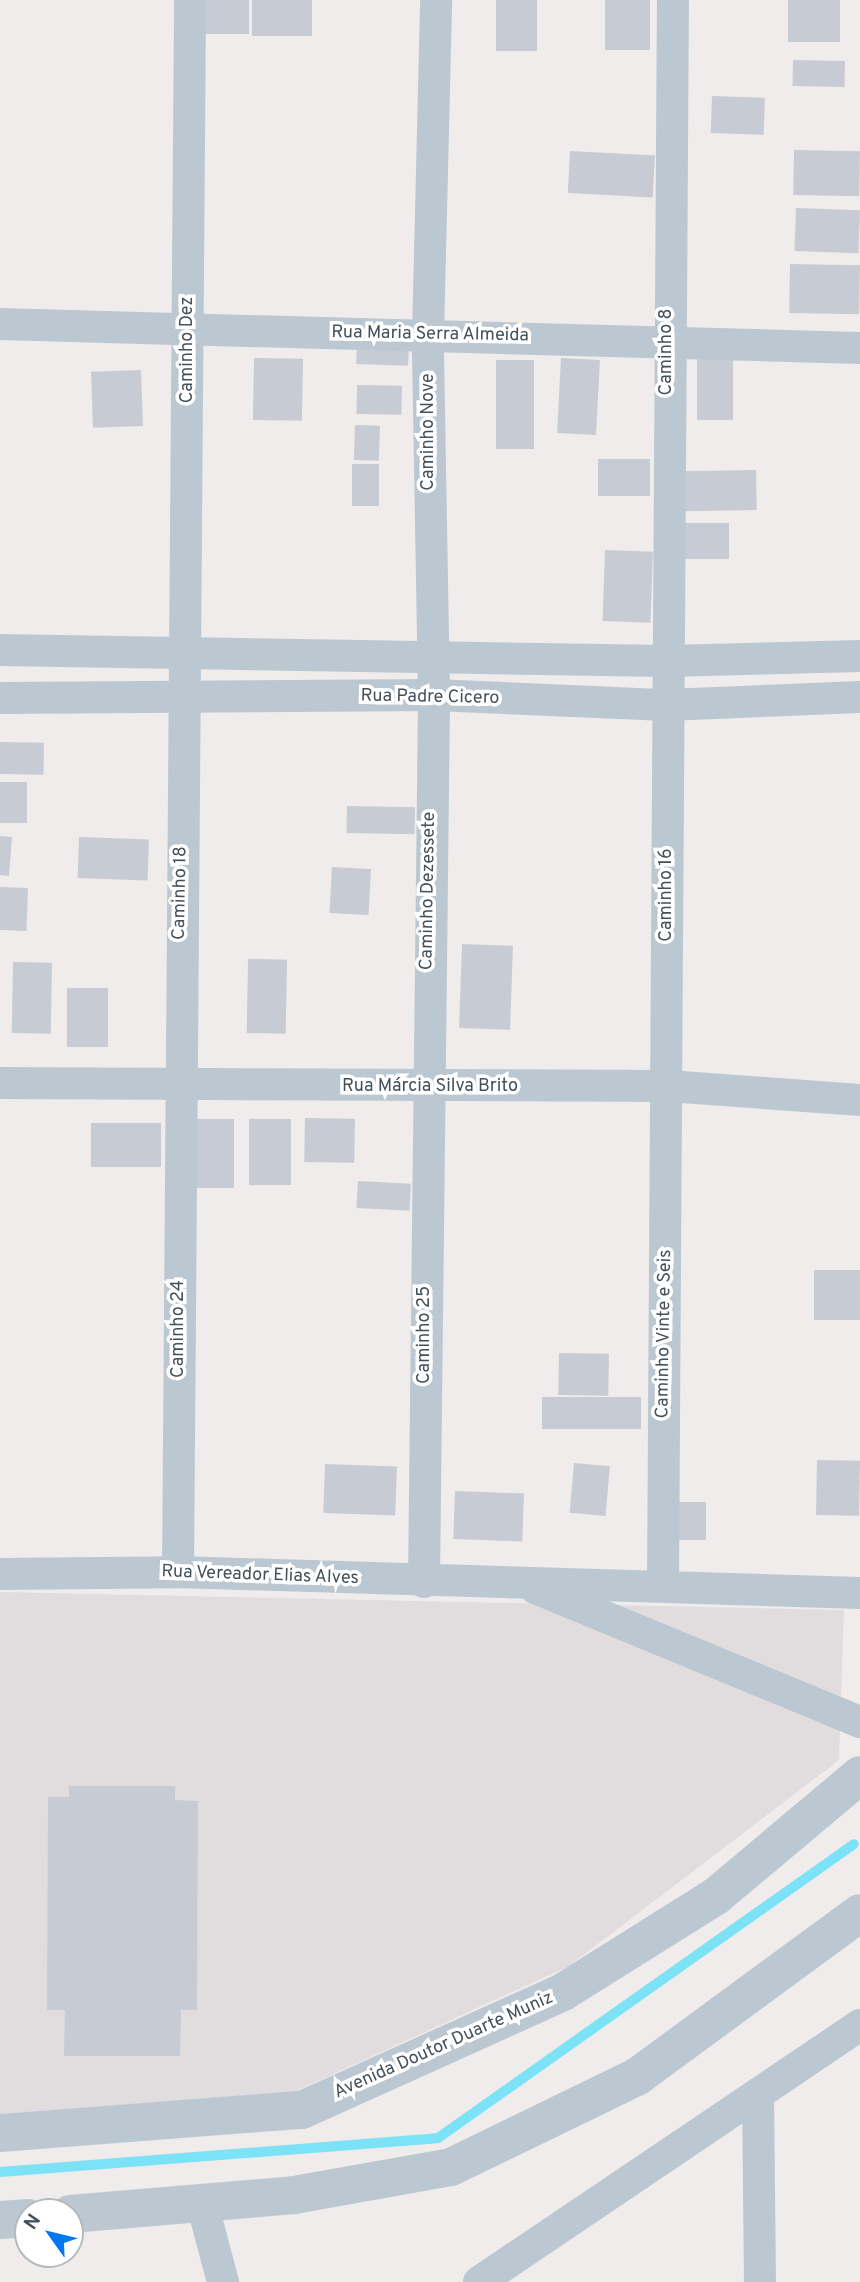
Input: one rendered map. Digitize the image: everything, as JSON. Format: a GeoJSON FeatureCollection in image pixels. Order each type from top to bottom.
{"type":"FeatureCollection","features":[{"type":"Feature","properties":{"kind":"street","name":"Caminho Dez"},"geometry":{"type":"LineString","coordinates":[[183,700],[188,652],[190,0]]}},
{"type":"Feature","properties":{"kind":"street","name":"Caminho Nove"},"geometry":{"type":"LineString","coordinates":[[433,695],[430,653],[428,335],[436,0]]}},
{"type":"Feature","properties":{"kind":"street","name":"Caminho 8"},"geometry":{"type":"LineString","coordinates":[[666,705],[666,338],[673,0]]}},
{"type":"Feature","properties":{"kind":"street","name":"Rua Maria Serra Almeida"},"geometry":{"type":"LineString","coordinates":[[0,324],[666,338],[860,348]]}},
{"type":"Feature","properties":{"kind":"street"},"geometry":{"type":"LineString","coordinates":[[0,650],[430,653],[666,661],[860,656]]}},
{"type":"Feature","properties":{"kind":"street","name":"Rua Padre Cicero"},"geometry":{"type":"LineString","coordinates":[[0,698],[183,700],[433,695],[666,705],[860,697]]}},
{"type":"Feature","properties":{"kind":"street","name":"Caminho Dezessete"},"geometry":{"type":"LineString","coordinates":[[425,1087],[433,695]]}},
{"type":"Feature","properties":{"kind":"street","name":"Caminho 18"},"geometry":{"type":"LineString","coordinates":[[179,1086],[183,700]]}},
{"type":"Feature","properties":{"kind":"street","name":"Caminho 16"},"geometry":{"type":"LineString","coordinates":[[666,705],[668,1086]]}},
{"type":"Feature","properties":{"kind":"street","name":"Rua Márcia Silva Brito"},"geometry":{"type":"LineString","coordinates":[[0,1083],[179,1086],[668,1086],[860,1100]]}},
{"type":"Feature","properties":{"kind":"street","name":"Caminho 24"},"geometry":{"type":"LineString","coordinates":[[178,1572],[179,1086]]}},
{"type":"Feature","properties":{"kind":"street","name":"Caminho Vinte e Seis"},"geometry":{"type":"LineString","coordinates":[[663,1583],[668,1086]]}},
{"type":"Feature","properties":{"kind":"street","name":"Caminho 25"},"geometry":{"type":"LineString","coordinates":[[424,1582],[425,1087]]}},
{"type":"Feature","properties":{"kind":"street","name":"Rua Vereador Elias Alves"},"geometry":{"type":"LineString","coordinates":[[0,1574],[178,1572],[424,1582],[663,1583],[860,1592]]}},
{"type":"Feature","properties":{"kind":"street","name":"Rua Vereador Elias Alves"},"geometry":{"type":"LineString","coordinates":[[521,1582],[860,1722]]}},
{"type":"Feature","properties":{"kind":"street","name":"Avenida Doutor Duarte Muniz"},"geometry":{"type":"LineString","coordinates":[[0,2133],[314,2105],[563,1993],[716,1896],[860,1775]]}},
{"type":"Feature","properties":{"kind":"street"},"geometry":{"type":"LineString","coordinates":[[84,2213],[294,2195],[451,2167],[638,2076],[860,1913]]}},
{"type":"Feature","properties":{"kind":"street"},"geometry":{"type":"LineString","coordinates":[[480,2282],[860,2025]]}},
{"type":"Feature","properties":{"kind":"street"},"geometry":{"type":"LineString","coordinates":[[758,2094],[760,2282]]}},
{"type":"Feature","properties":{"kind":"street"},"geometry":{"type":"LineString","coordinates":[[202,2203],[222,2282]]}},
{"type":"Feature","properties":{"kind":"shaded area"},"geometry":{"type":"Polygon","coordinates":[[[0,1592],[844,1610],[839,1760],[569,1966],[294,2092],[0,2114],[0,1592]]]}},
{"type":"Feature","properties":{"kind":"building"},"geometry":{"type":"Polygon","coordinates":[[[199,0],[249,0],[249,34],[199,34],[199,0]]]}},
{"type":"Feature","properties":{"kind":"building"},"geometry":{"type":"Polygon","coordinates":[[[252,0],[312,0],[312,36],[252,36],[252,0]]]}},
{"type":"Feature","properties":{"kind":"building"},"geometry":{"type":"Polygon","coordinates":[[[496,0],[537,0],[537,51],[496,51],[496,0]]]}},
{"type":"Feature","properties":{"kind":"building"},"geometry":{"type":"Polygon","coordinates":[[[605,0],[650,0],[650,50],[605,50],[605,0]]]}},
{"type":"Feature","properties":{"kind":"building"},"geometry":{"type":"Polygon","coordinates":[[[788,0],[840,0],[840,42],[788,42],[788,0]]]}},
{"type":"Feature","properties":{"kind":"building"},"geometry":{"type":"Polygon","coordinates":[[[793,60],[845,61],[845,87],[793,86],[793,60]]]}},
{"type":"Feature","properties":{"kind":"building"},"geometry":{"type":"Polygon","coordinates":[[[712,96],[765,98],[764,135],[711,133],[712,96]]]}},
{"type":"Feature","properties":{"kind":"building"},"geometry":{"type":"Polygon","coordinates":[[[794,150],[860,151],[859,196],[793,195],[794,150]]]}},
{"type":"Feature","properties":{"kind":"building"},"geometry":{"type":"Polygon","coordinates":[[[570,151],[655,155],[653,197],[568,193],[570,151]]]}},
{"type":"Feature","properties":{"kind":"building"},"geometry":{"type":"Polygon","coordinates":[[[796,208],[860,210],[858,253],[794,251],[796,208]]]}},
{"type":"Feature","properties":{"kind":"building"},"geometry":{"type":"Polygon","coordinates":[[[790,264],[860,265],[859,314],[789,313],[790,264]]]}},
{"type":"Feature","properties":{"kind":"building"},"geometry":{"type":"Polygon","coordinates":[[[357,340],[409,342],[408,366],[356,364],[357,340]]]}},
{"type":"Feature","properties":{"kind":"building"},"geometry":{"type":"Polygon","coordinates":[[[254,358],[303,359],[302,421],[253,420],[254,358]]]}},
{"type":"Feature","properties":{"kind":"building"},"geometry":{"type":"Polygon","coordinates":[[[561,358],[600,360],[596,435],[557,433],[561,358]]]}},
{"type":"Feature","properties":{"kind":"building"},"geometry":{"type":"Polygon","coordinates":[[[697,358],[733,358],[733,420],[697,420],[697,358]]]}},
{"type":"Feature","properties":{"kind":"building"},"geometry":{"type":"Polygon","coordinates":[[[496,360],[534,360],[534,449],[496,449],[496,360]]]}},
{"type":"Feature","properties":{"kind":"building"},"geometry":{"type":"Polygon","coordinates":[[[141,370],[143,426],[93,428],[91,372],[141,370]]]}},
{"type":"Feature","properties":{"kind":"building"},"geometry":{"type":"Polygon","coordinates":[[[357,385],[402,386],[401,415],[356,414],[357,385]]]}},
{"type":"Feature","properties":{"kind":"building"},"geometry":{"type":"Polygon","coordinates":[[[355,425],[380,426],[379,461],[354,460],[355,425]]]}},
{"type":"Feature","properties":{"kind":"building"},"geometry":{"type":"Polygon","coordinates":[[[598,459],[650,459],[650,496],[598,496],[598,459]]]}},
{"type":"Feature","properties":{"kind":"building"},"geometry":{"type":"Polygon","coordinates":[[[352,464],[379,464],[379,506],[352,506],[352,464]]]}},
{"type":"Feature","properties":{"kind":"building"},"geometry":{"type":"Polygon","coordinates":[[[756,470],[757,510],[683,511],[682,471],[756,470]]]}},
{"type":"Feature","properties":{"kind":"building"},"geometry":{"type":"Polygon","coordinates":[[[681,523],[729,523],[729,559],[681,559],[681,523]]]}},
{"type":"Feature","properties":{"kind":"building"},"geometry":{"type":"Polygon","coordinates":[[[605,550],[653,552],[650,623],[603,621],[605,550]]]}},
{"type":"Feature","properties":{"kind":"building"},"geometry":{"type":"Polygon","coordinates":[[[0,742],[44,743],[43,775],[0,774],[0,742]]]}},
{"type":"Feature","properties":{"kind":"building"},"geometry":{"type":"Polygon","coordinates":[[[0,782],[27,782],[27,823],[0,823],[0,782]]]}},
{"type":"Feature","properties":{"kind":"building"},"geometry":{"type":"Polygon","coordinates":[[[347,806],[415,807],[415,834],[347,833],[347,806]]]}},
{"type":"Feature","properties":{"kind":"building"},"geometry":{"type":"Polygon","coordinates":[[[0,836],[12,837],[9,876],[0,875],[0,836]]]}},
{"type":"Feature","properties":{"kind":"building"},"geometry":{"type":"Polygon","coordinates":[[[79,837],[149,839],[148,880],[78,878],[79,837]]]}},
{"type":"Feature","properties":{"kind":"building"},"geometry":{"type":"Polygon","coordinates":[[[332,867],[371,869],[369,915],[330,913],[332,867]]]}},
{"type":"Feature","properties":{"kind":"building"},"geometry":{"type":"Polygon","coordinates":[[[0,887],[28,888],[26,931],[0,930],[0,887]]]}},
{"type":"Feature","properties":{"kind":"building"},"geometry":{"type":"Polygon","coordinates":[[[462,944],[513,946],[510,1030],[459,1028],[462,944]]]}},
{"type":"Feature","properties":{"kind":"building"},"geometry":{"type":"Polygon","coordinates":[[[248,959],[287,960],[286,1034],[247,1033],[248,959]]]}},
{"type":"Feature","properties":{"kind":"building"},"geometry":{"type":"Polygon","coordinates":[[[13,962],[52,963],[51,1034],[12,1033],[13,962]]]}},
{"type":"Feature","properties":{"kind":"building"},"geometry":{"type":"Polygon","coordinates":[[[67,988],[108,988],[108,1047],[67,1047],[67,988]]]}},
{"type":"Feature","properties":{"kind":"building"},"geometry":{"type":"Polygon","coordinates":[[[305,1118],[355,1119],[354,1163],[304,1162],[305,1118]]]}},
{"type":"Feature","properties":{"kind":"building"},"geometry":{"type":"Polygon","coordinates":[[[191,1119],[234,1119],[234,1188],[191,1188],[191,1119]]]}},
{"type":"Feature","properties":{"kind":"building"},"geometry":{"type":"Polygon","coordinates":[[[249,1119],[291,1119],[291,1185],[249,1185],[249,1119]]]}},
{"type":"Feature","properties":{"kind":"building"},"geometry":{"type":"Polygon","coordinates":[[[91,1123],[161,1123],[161,1167],[91,1167],[91,1123]]]}},
{"type":"Feature","properties":{"kind":"building"},"geometry":{"type":"Polygon","coordinates":[[[358,1181],[411,1184],[410,1211],[357,1208],[358,1181]]]}},
{"type":"Feature","properties":{"kind":"building"},"geometry":{"type":"Polygon","coordinates":[[[814,1270],[860,1270],[860,1320],[814,1320],[814,1270]]]}},
{"type":"Feature","properties":{"kind":"building"},"geometry":{"type":"Polygon","coordinates":[[[559,1353],[609,1354],[608,1396],[558,1395],[559,1353]]]}},
{"type":"Feature","properties":{"kind":"building"},"geometry":{"type":"Polygon","coordinates":[[[542,1397],[641,1397],[641,1429],[542,1429],[542,1397]]]}},
{"type":"Feature","properties":{"kind":"building"},"geometry":{"type":"Polygon","coordinates":[[[817,1460],[860,1461],[859,1516],[816,1515],[817,1460]]]}},
{"type":"Feature","properties":{"kind":"building"},"geometry":{"type":"Polygon","coordinates":[[[574,1463],[610,1466],[606,1516],[570,1513],[574,1463]]]}},
{"type":"Feature","properties":{"kind":"building"},"geometry":{"type":"Polygon","coordinates":[[[325,1464],[397,1467],[395,1515],[323,1513],[325,1464]]]}},
{"type":"Feature","properties":{"kind":"building"},"geometry":{"type":"Polygon","coordinates":[[[455,1491],[524,1493],[522,1541],[453,1539],[455,1491]]]}},
{"type":"Feature","properties":{"kind":"building"},"geometry":{"type":"Polygon","coordinates":[[[675,1502],[706,1502],[706,1540],[675,1540],[675,1502]]]}},
{"type":"Feature","properties":{"kind":"building"},"geometry":{"type":"Polygon","coordinates":[[[69,1786],[175,1786],[175,1800],[198,1801],[197,2010],[181,2010],[180,2056],[64,2056],[65,2010],[47,2010],[48,1797],[69,1797],[69,1786]]]}},
{"type":"Feature","properties":{"kind":"waterway"},"geometry":{"type":"LineString","coordinates":[[0,2172],[438,2138],[854,1844]]}}]}
